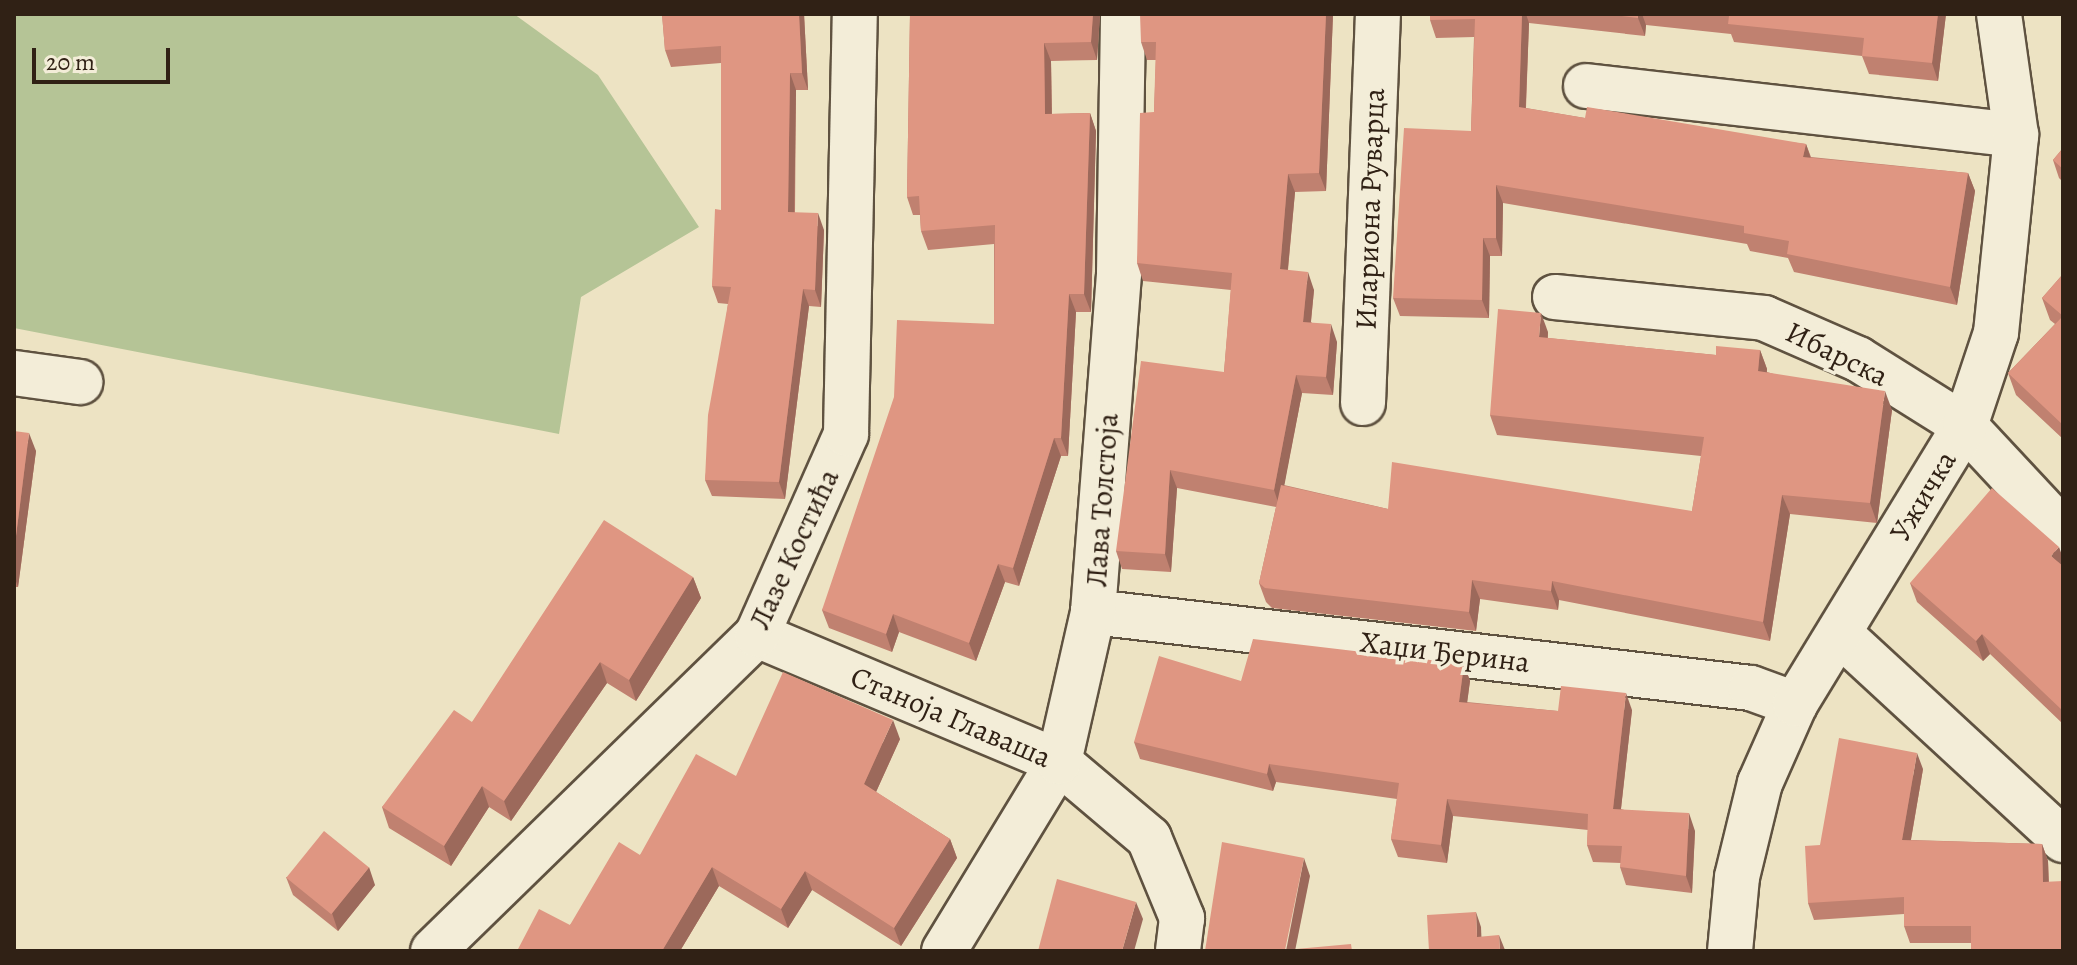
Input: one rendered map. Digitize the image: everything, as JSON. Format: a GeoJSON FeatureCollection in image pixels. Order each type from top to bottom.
{"type":"FeatureCollection","features":[{"type":"Feature","properties":{"kind":"street","name":"Лазе Костића"},"geometry":{"type":"LineString","coordinates":[[433,951],[757,635],[846,434],[855,14]]}},
{"type":"Feature","properties":{"kind":"street","name":"Лава Толстоја"},"geometry":{"type":"LineString","coordinates":[[944,951],[1059,762],[1093,612],[1119,273],[1123,14]]}},
{"type":"Feature","properties":{"kind":"street","name":"Илариона Руварца"},"geometry":{"type":"LineString","coordinates":[[1363,403],[1378,14]]}},
{"type":"Feature","properties":{"kind":"street","name":"Ужичка"},"geometry":{"type":"LineString","coordinates":[[1730,951],[1737,877],[1760,783],[1795,704],[1965,426],[1996,333],[2016,135],[1999,14]]}},
{"type":"Feature","properties":{"kind":"street"},"geometry":{"type":"LineString","coordinates":[[1586,86],[2016,135]]}},
{"type":"Feature","properties":{"kind":"street","name":"Ибарска"},"geometry":{"type":"LineString","coordinates":[[1555,297],[1764,318],[1858,359],[1965,426],[2063,531]]}},
{"type":"Feature","properties":{"kind":"street"},"geometry":{"type":"LineString","coordinates":[[14,373],[80,382]]}},
{"type":"Feature","properties":{"kind":"street","name":"Хаџи Ђерина"},"geometry":{"type":"LineString","coordinates":[[1093,612],[1751,688],[1795,704]]}},
{"type":"Feature","properties":{"kind":"street"},"geometry":{"type":"LineString","coordinates":[[1840,634],[2063,840]]}},
{"type":"Feature","properties":{"kind":"street","name":"Станоја Главаша"},"geometry":{"type":"LineString","coordinates":[[757,635],[1059,762],[1149,838],[1182,918],[1178,951]]}},
{"type":"Feature","properties":{"kind":"green space"},"geometry":{"type":"Polygon","coordinates":[[[14,14],[514,14],[598,75],[699,227],[581,297],[559,434],[14,328],[14,14]]]}},
{"type":"Feature","properties":{"kind":"building"},"geometry":{"type":"Polygon","coordinates":[[[662,14],[799,14],[802,73],[790,73],[788,212],[818,213],[815,290],[803,289],[779,482],[705,480],[708,415],[731,287],[712,286],[715,209],[721,210],[721,46],[665,50],[662,14]]]}},
{"type":"Feature","properties":{"kind":"building"},"geometry":{"type":"Polygon","coordinates":[[[910,14],[1093,14],[1091,42],[1044,43],[1045,114],[1090,113],[1084,294],[1069,294],[1061,438],[1054,438],[1013,568],[998,564],[969,643],[893,614],[886,634],[822,610],[894,397],[897,320],[994,324],[995,225],[921,231],[919,196],[907,197],[910,14]]]}},
{"type":"Feature","properties":{"kind":"building"},"geometry":{"type":"Polygon","coordinates":[[[1140,14],[1326,14],[1319,173],[1288,174],[1280,269],[1308,272],[1303,322],[1331,324],[1326,377],[1296,375],[1274,490],[1170,470],[1165,554],[1116,551],[1141,361],[1224,372],[1232,273],[1137,263],[1140,113],[1154,112],[1156,42],[1141,42],[1140,14]]]}},
{"type":"Feature","properties":{"kind":"building"},"geometry":{"type":"Polygon","coordinates":[[[1430,14],[1522,14],[1519,107],[1585,118],[1587,107],[1806,144],[1803,157],[1968,173],[1950,287],[1787,254],[1789,241],[1744,233],[1744,226],[1496,185],[1496,238],[1483,238],[1482,300],[1393,298],[1404,128],[1471,131],[1475,19],[1430,20],[1430,14]]]}},
{"type":"Feature","properties":{"kind":"building"},"geometry":{"type":"Polygon","coordinates":[[[1605,14],[1638,14],[1638,18],[1605,14]]]}},
{"type":"Feature","properties":{"kind":"building"},"geometry":{"type":"Polygon","coordinates":[[[1709,14],[1938,14],[1932,63],[1862,56],[1864,38],[1728,24],[1729,16],[1709,14]]]}},
{"type":"Feature","properties":{"kind":"building"},"geometry":{"type":"Polygon","coordinates":[[[2063,148],[2063,169],[2053,160],[2063,148]]]}},
{"type":"Feature","properties":{"kind":"building"},"geometry":{"type":"Polygon","coordinates":[[[2063,274],[2063,316],[2042,298],[2063,274]]]}},
{"type":"Feature","properties":{"kind":"building"},"geometry":{"type":"Polygon","coordinates":[[[1498,309],[1541,313],[1539,337],[1716,355],[1716,346],[1760,350],[1758,371],[1885,391],[1870,503],[1782,495],[1763,622],[1552,581],[1551,591],[1472,580],[1469,612],[1265,588],[1259,583],[1281,485],[1388,509],[1392,462],[1692,511],[1704,437],[1490,415],[1498,309]]]}},
{"type":"Feature","properties":{"kind":"building"},"geometry":{"type":"Polygon","coordinates":[[[2063,316],[2063,425],[2008,373],[2063,316]]]}},
{"type":"Feature","properties":{"kind":"building"},"geometry":{"type":"Polygon","coordinates":[[[14,431],[29,433],[14,552],[14,431]]]}},
{"type":"Feature","properties":{"kind":"building"},"geometry":{"type":"Polygon","coordinates":[[[1992,488],[2059,547],[2051,556],[2063,566],[2063,711],[1982,634],[1976,641],[1910,583],[1992,488]]]}},
{"type":"Feature","properties":{"kind":"building"},"geometry":{"type":"Polygon","coordinates":[[[604,520],[693,577],[629,680],[600,662],[504,801],[482,786],[444,846],[382,807],[454,710],[472,722],[604,520]]]}},
{"type":"Feature","properties":{"kind":"building"},"geometry":{"type":"Polygon","coordinates":[[[1253,639],[1464,664],[1459,702],[1558,711],[1561,686],[1626,693],[1613,809],[1689,813],[1686,876],[1620,867],[1622,846],[1587,845],[1588,814],[1447,799],[1441,845],[1391,839],[1399,783],[1269,764],[1267,774],[1134,742],[1159,656],[1241,681],[1253,639]]]}},
{"type":"Feature","properties":{"kind":"building"},"geometry":{"type":"Polygon","coordinates":[[[783,672],[893,720],[864,784],[950,839],[894,928],[805,871],[781,909],[712,867],[662,951],[517,951],[539,909],[570,925],[619,842],[640,855],[696,754],[736,776],[783,672]]]}},
{"type":"Feature","properties":{"kind":"building"},"geometry":{"type":"Polygon","coordinates":[[[1839,738],[1917,753],[1902,840],[2042,844],[2043,882],[2063,881],[2063,951],[1971,951],[1971,926],[1904,926],[1904,897],[1808,903],[1805,846],[1820,845],[1839,738]]]}},
{"type":"Feature","properties":{"kind":"building"},"geometry":{"type":"Polygon","coordinates":[[[324,831],[369,868],[331,914],[286,878],[324,831]]]}},
{"type":"Feature","properties":{"kind":"building"},"geometry":{"type":"Polygon","coordinates":[[[1222,842],[1304,858],[1285,950],[1351,944],[1352,951],[1205,951],[1222,842]]]}},
{"type":"Feature","properties":{"kind":"building"},"geometry":{"type":"Polygon","coordinates":[[[1057,879],[1136,902],[1122,951],[1038,951],[1057,879]]]}},
{"type":"Feature","properties":{"kind":"building"},"geometry":{"type":"Polygon","coordinates":[[[1476,912],[1477,937],[1499,935],[1500,951],[1429,951],[1427,915],[1476,912]]]}}]}
